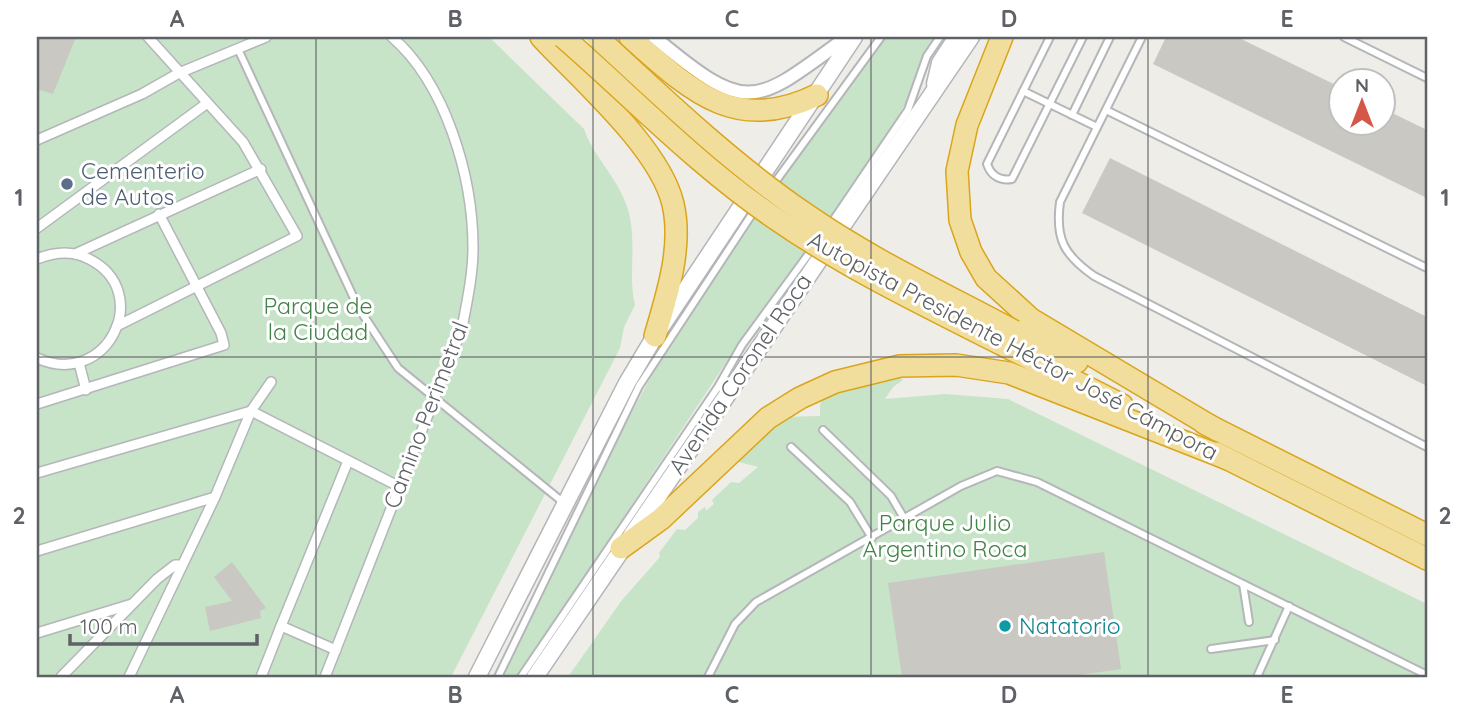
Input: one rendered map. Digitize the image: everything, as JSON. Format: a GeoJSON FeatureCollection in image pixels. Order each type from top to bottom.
{"type":"FeatureCollection","features":[{"type":"Feature","properties":{"kind":"highway"},"geometry":{"type":"LineString","coordinates":[[541,37],[655,162],[674,205],[674,259],[655,336]]}},
{"type":"Feature","properties":{"kind":"highway","name":"Autopista Presidente Héctor José Cámpora"},"geometry":{"type":"LineString","coordinates":[[563,37],[700,159],[772,217],[851,267],[1217,430],[1427,535]]}},
{"type":"Feature","properties":{"kind":"highway","name":"Autopista Presidente Héctor José Cámpora"},"geometry":{"type":"LineString","coordinates":[[597,37],[757,179],[866,252],[1009,339],[1228,459],[1427,559]]}},
{"type":"Feature","properties":{"kind":"highway"},"geometry":{"type":"LineString","coordinates":[[630,37],[658,62],[712,100],[736,110],[763,113],[786,108],[817,95]]}},
{"type":"Feature","properties":{"kind":"highway"},"geometry":{"type":"LineString","coordinates":[[1002,37],[967,125],[957,171],[960,220],[971,252],[986,278],[1031,319],[1217,430]]}},
{"type":"Feature","properties":{"kind":"highway"},"geometry":{"type":"LineString","coordinates":[[621,548],[661,519],[768,418],[800,398],[835,382],[900,366],[956,365],[1009,373],[1228,459]]}},
{"type":"Feature","properties":{"kind":"main road"},"geometry":{"type":"LineString","coordinates":[[477,677],[655,336],[854,37]]}},
{"type":"Feature","properties":{"kind":"main road"},"geometry":{"type":"LineString","coordinates":[[935,90],[940,63],[957,37]]}},
{"type":"Feature","properties":{"kind":"main road","name":"Avenida Coronel Roca"},"geometry":{"type":"LineString","coordinates":[[535,677],[971,37]]}},
{"type":"Feature","properties":{"kind":"main road"},"geometry":{"type":"LineString","coordinates":[[489,677],[508,636],[517,602]]}},
{"type":"Feature","properties":{"kind":"street"},"geometry":{"type":"LineString","coordinates":[[117,326],[297,236],[261,169],[243,142],[148,37]]}},
{"type":"Feature","properties":{"kind":"street"},"geometry":{"type":"LineString","coordinates":[[37,139],[142,94],[179,73],[267,37]]}},
{"type":"Feature","properties":{"kind":"street","name":"Camino Perimetral"},"geometry":{"type":"LineString","coordinates":[[325,677],[462,328],[468,296],[473,247],[468,189],[435,92],[411,54],[392,37]]}},
{"type":"Feature","properties":{"kind":"street"},"geometry":{"type":"LineString","coordinates":[[654,37],[715,83],[747,94],[780,86],[847,37]]}},
{"type":"Feature","properties":{"kind":"street"},"geometry":{"type":"LineString","coordinates":[[37,228],[206,104]]}},
{"type":"Feature","properties":{"kind":"street"},"geometry":{"type":"LineString","coordinates":[[75,254],[261,169]]}},
{"type":"Feature","properties":{"kind":"street"},"geometry":{"type":"LineString","coordinates":[[37,404],[224,345],[221,333],[159,214]]}},
{"type":"Feature","properties":{"kind":"street"},"geometry":{"type":"LineString","coordinates":[[37,259],[56,253],[75,254],[100,265],[112,279],[120,305],[117,326],[105,347],[79,363],[55,365],[37,358]]}},
{"type":"Feature","properties":{"kind":"street"},"geometry":{"type":"LineString","coordinates":[[79,363],[86,390]]}},
{"type":"Feature","properties":{"kind":"street"},"geometry":{"type":"LineString","coordinates":[[129,677],[215,498],[251,411],[271,382]]}},
{"type":"Feature","properties":{"kind":"street"},"geometry":{"type":"LineString","coordinates":[[37,473],[251,411],[400,487]]}},
{"type":"Feature","properties":{"kind":"street"},"geometry":{"type":"LineString","coordinates":[[261,677],[348,461]]}},
{"type":"Feature","properties":{"kind":"street"},"geometry":{"type":"LineString","coordinates":[[37,551],[215,498]]}},
{"type":"Feature","properties":{"kind":"street"},"geometry":{"type":"LineString","coordinates":[[64,674],[157,579],[175,565],[181,565]]}},
{"type":"Feature","properties":{"kind":"street"},"geometry":{"type":"LineString","coordinates":[[37,633],[136,603]]}},
{"type":"Feature","properties":{"kind":"street"},"geometry":{"type":"LineString","coordinates":[[281,626],[336,650]]}},
{"type":"Feature","properties":{"kind":"street"},"geometry":{"type":"LineString","coordinates":[[64,674],[78,677]]}},
{"type":"Feature","properties":{"kind":"lane"},"geometry":{"type":"LineString","coordinates":[[498,677],[639,386],[747,220],[881,37]]}},
{"type":"Feature","properties":{"kind":"lane"},"geometry":{"type":"LineString","coordinates":[[521,677],[702,410],[742,345],[883,150],[908,110],[927,56],[940,37]]}},
{"type":"Feature","properties":{"kind":"lane"},"geometry":{"type":"LineString","coordinates":[[1050,37],[986,164],[989,172],[1002,180],[1012,179],[1083,37]]}},
{"type":"Feature","properties":{"kind":"lane"},"geometry":{"type":"LineString","coordinates":[[1072,115],[1110,37]]}},
{"type":"Feature","properties":{"kind":"lane"},"geometry":{"type":"LineString","coordinates":[[1142,37],[1060,202],[1057,224],[1062,244],[1075,263],[1094,276],[1427,447]]}},
{"type":"Feature","properties":{"kind":"lane"},"geometry":{"type":"LineString","coordinates":[[1343,37],[1427,78]]}},
{"type":"Feature","properties":{"kind":"lane"},"geometry":{"type":"LineString","coordinates":[[238,49],[358,307],[398,368],[565,504]]}},
{"type":"Feature","properties":{"kind":"lane"},"geometry":{"type":"LineString","coordinates":[[1023,91],[1097,127]]}},
{"type":"Feature","properties":{"kind":"lane"},"geometry":{"type":"LineString","coordinates":[[1106,110],[1427,268]]}},
{"type":"Feature","properties":{"kind":"lane"},"geometry":{"type":"LineString","coordinates":[[823,430],[891,496],[905,520]]}},
{"type":"Feature","properties":{"kind":"lane"},"geometry":{"type":"LineString","coordinates":[[791,447],[850,502],[872,538]]}},
{"type":"Feature","properties":{"kind":"lane"},"geometry":{"type":"LineString","coordinates":[[708,677],[735,624],[756,602],[979,476],[997,471],[1016,475],[1427,675]]}},
{"type":"Feature","properties":{"kind":"lane"},"geometry":{"type":"LineString","coordinates":[[1243,584],[1249,622]]}},
{"type":"Feature","properties":{"kind":"lane"},"geometry":{"type":"LineString","coordinates":[[1257,677],[1289,606]]}},
{"type":"Feature","properties":{"kind":"lane"},"geometry":{"type":"LineString","coordinates":[[1210,649],[1275,640]]}},
{"type":"Feature","properties":{"kind":"green space","name":"Parque de la Ciudad"},"geometry":{"type":"Polygon","coordinates":[[[37,37],[489,37],[584,129],[622,194],[630,217],[635,305],[624,327],[620,348],[451,677],[37,677],[37,37]]]}},
{"type":"Feature","properties":{"kind":"green space"},"geometry":{"type":"Polygon","coordinates":[[[886,37],[944,37],[878,151],[735,349],[518,677],[503,677],[592,488],[659,361],[749,225],[886,37]]]}},
{"type":"Feature","properties":{"kind":"green space","name":"Parque Julio Argentino Roca"},"geometry":{"type":"Polygon","coordinates":[[[894,373],[903,380],[893,387],[885,399],[945,394],[1008,399],[1427,604],[1427,677],[568,677],[622,600],[660,557],[659,553],[677,529],[685,530],[698,518],[698,512],[705,507],[706,511],[714,504],[712,500],[731,482],[739,483],[758,467],[739,462],[737,452],[748,441],[759,443],[779,417],[820,416],[820,404],[828,392],[894,373]]]}},
{"type":"Feature","properties":{"kind":"building"},"geometry":{"type":"Polygon","coordinates":[[[37,37],[76,37],[53,94],[37,89],[37,37]]]}},
{"type":"Feature","properties":{"kind":"building"},"geometry":{"type":"Polygon","coordinates":[[[1166,37],[1237,37],[1328,81],[1328,136],[1398,136],[1398,116],[1427,130],[1427,198],[1153,64],[1166,37]]]}},
{"type":"Feature","properties":{"kind":"building"},"geometry":{"type":"Polygon","coordinates":[[[1110,158],[1427,317],[1427,386],[1082,213],[1110,158]]]}},
{"type":"Feature","properties":{"kind":"building","name":"Natatorio"},"geometry":{"type":"Polygon","coordinates":[[[1104,552],[1121,669],[1065,677],[902,677],[888,583],[1104,552]]]}},
{"type":"Feature","properties":{"kind":"building"},"geometry":{"type":"Polygon","coordinates":[[[232,562],[266,608],[260,611],[261,618],[210,631],[205,607],[232,601],[214,577],[232,562]]]}},
{"type":"Feature","properties":{"kind":"place","name":"Cementerio de Autos"},"geometry":{"type":"Point","coordinates":[67,184]}},
{"type":"Feature","properties":{"kind":"place","name":"Natatorio"},"geometry":{"type":"Point","coordinates":[1005,626]}}]}
